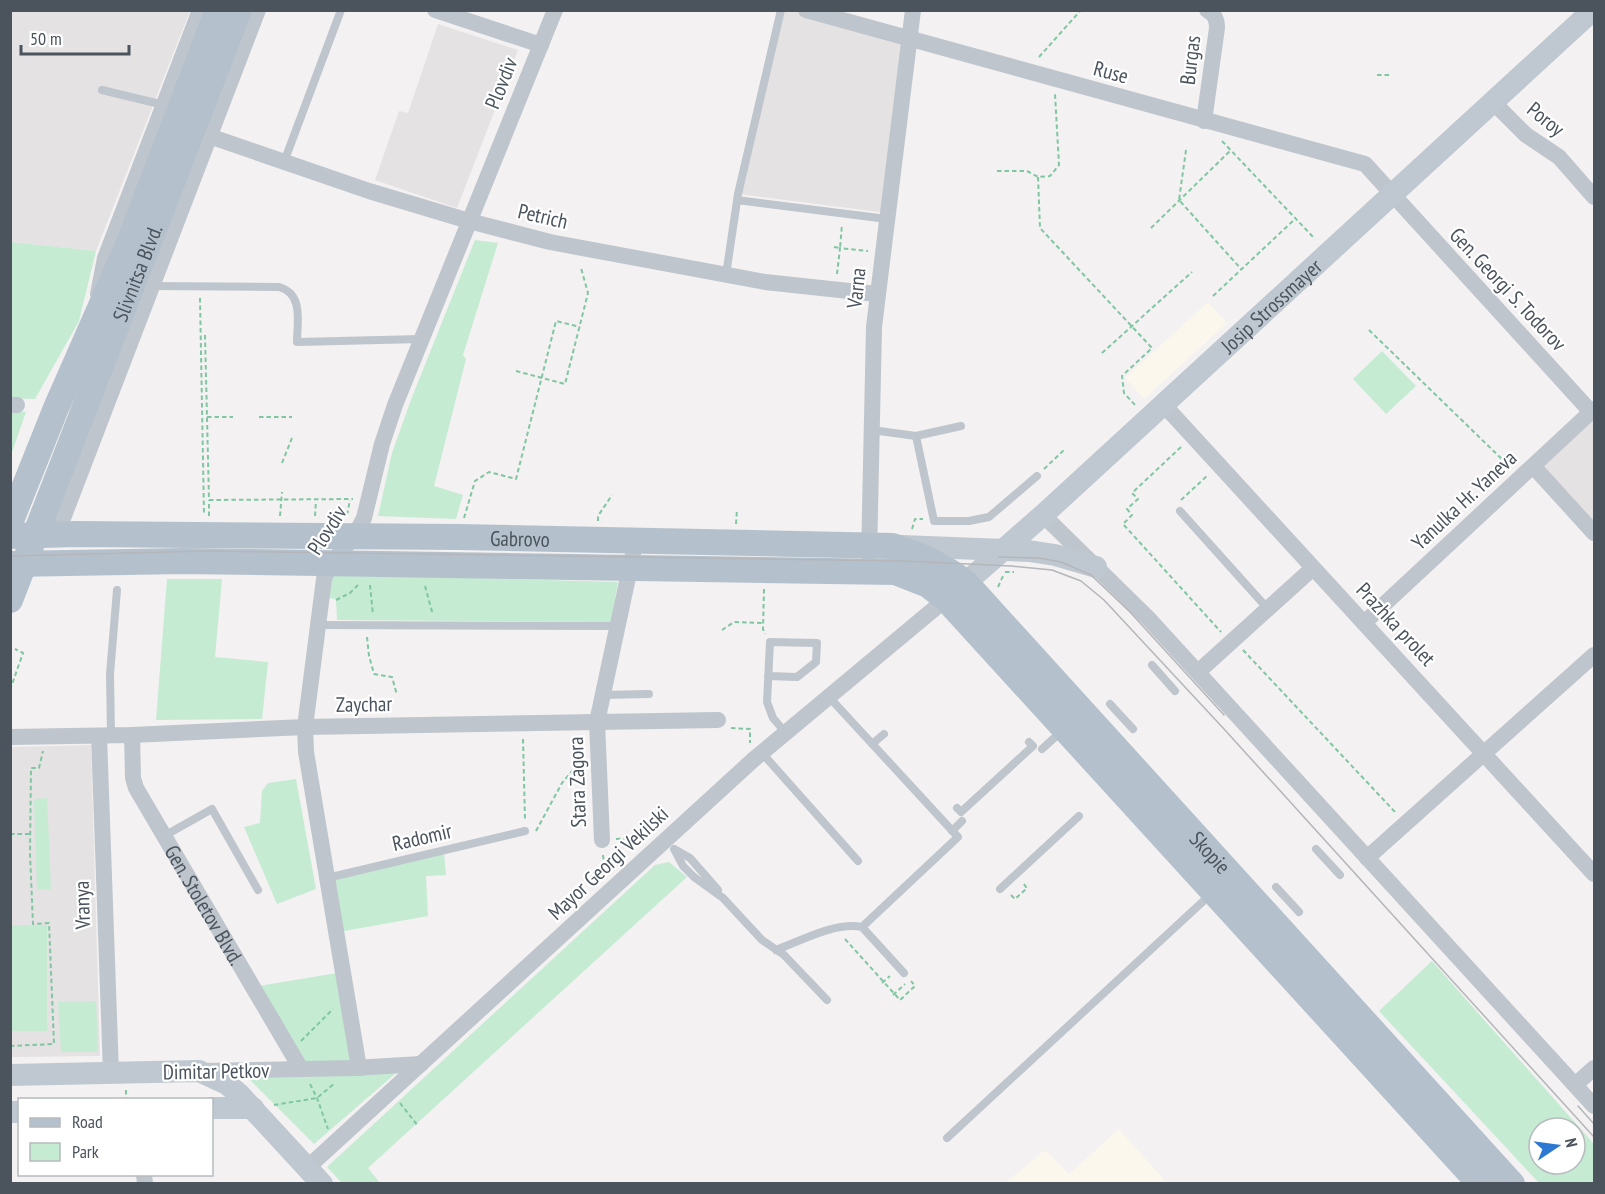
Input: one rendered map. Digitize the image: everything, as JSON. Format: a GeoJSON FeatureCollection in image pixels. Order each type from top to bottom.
{"type":"FeatureCollection","features":[{"type":"Feature","properties":{"kind":"main road","name":"Slivnitsa Blvd."},"geometry":{"type":"LineString","coordinates":[[10,523],[56,408],[130,240],[218,10]]}},
{"type":"Feature","properties":{"kind":"main road","name":"Slivnitsa Blvd."},"geometry":{"type":"LineString","coordinates":[[10,600],[239,10]]}},
{"type":"Feature","properties":{"kind":"main road","name":"Gabrovo"},"geometry":{"type":"LineString","coordinates":[[32,543],[351,526],[636,540],[891,541]]}},
{"type":"Feature","properties":{"kind":"main road","name":"Skopie"},"geometry":{"type":"LineString","coordinates":[[891,541],[965,577],[1275,906],[1474,1173]]}},
{"type":"Feature","properties":{"kind":"main road","name":"Gabrovo"},"geometry":{"type":"LineString","coordinates":[[32,543],[172,561],[896,572]]}},
{"type":"Feature","properties":{"kind":"main road","name":"Skopie"},"geometry":{"type":"LineString","coordinates":[[896,572],[928,585],[946,599],[1213,892],[1474,1173],[1512,1184]]}},
{"type":"Feature","properties":{"kind":"street","name":"Slivnitsa Blvd."},"geometry":{"type":"LineString","coordinates":[[93,327],[105,258],[200,10]]}},
{"type":"Feature","properties":{"kind":"street","name":"Slivnitsa Blvd."},"geometry":{"type":"LineString","coordinates":[[32,543],[151,286],[258,10]]}},
{"type":"Feature","properties":{"kind":"street"},"geometry":{"type":"LineString","coordinates":[[435,10],[541,45]]}},
{"type":"Feature","properties":{"kind":"street","name":"Plovdiv"},"geometry":{"type":"LineString","coordinates":[[359,1068],[306,752],[305,728],[324,579],[351,526],[364,518],[395,405],[555,10]]}},
{"type":"Feature","properties":{"kind":"street","name":"Ruse"},"geometry":{"type":"LineString","coordinates":[[806,10],[1365,164],[1392,195]]}},
{"type":"Feature","properties":{"kind":"street","name":"Varna"},"geometry":{"type":"LineString","coordinates":[[868,572],[891,541],[872,430],[874,327],[913,10]]}},
{"type":"Feature","properties":{"kind":"street","name":"Burgas"},"geometry":{"type":"LineString","coordinates":[[1204,121],[1217,21],[1214,15],[1207,10]]}},
{"type":"Feature","properties":{"kind":"street","name":"Josip Strossmayer"},"geometry":{"type":"LineString","coordinates":[[946,599],[965,577],[1005,564],[1043,515],[1594,11]]}},
{"type":"Feature","properties":{"kind":"street","name":"Poroy"},"geometry":{"type":"LineString","coordinates":[[1493,102],[1526,135],[1559,158],[1594,197]]}},
{"type":"Feature","properties":{"kind":"street","name":"Petrich"},"geometry":{"type":"LineString","coordinates":[[209,136],[369,191],[550,242],[765,282],[877,294]]}},
{"type":"Feature","properties":{"kind":"street","name":"Gen. Georgi S. Todorov"},"geometry":{"type":"LineString","coordinates":[[1392,195],[1593,411]]}},
{"type":"Feature","properties":{"kind":"street","name":"Yanulka Hr. Yaneva"},"geometry":{"type":"LineString","coordinates":[[1364,623],[1593,411]]}},
{"type":"Feature","properties":{"kind":"street","name":"Prazhka prolet"},"geometry":{"type":"LineString","coordinates":[[1156,412],[1219,465],[1594,874]]}},
{"type":"Feature","properties":{"kind":"street"},"geometry":{"type":"LineString","coordinates":[[1527,472],[1594,533]]}},
{"type":"Feature","properties":{"kind":"street"},"geometry":{"type":"LineString","coordinates":[[1043,515],[1125,593],[1594,1106]]}},
{"type":"Feature","properties":{"kind":"street","name":"Stara Zagora"},"geometry":{"type":"LineString","coordinates":[[602,840],[597,722],[636,540]]}},
{"type":"Feature","properties":{"kind":"street","name":"Gabrovo"},"geometry":{"type":"LineString","coordinates":[[891,541],[1005,564],[1055,555],[1096,567]]}},
{"type":"Feature","properties":{"kind":"street"},"geometry":{"type":"LineString","coordinates":[[1198,672],[1228,636],[1268,609],[1313,568]]}},
{"type":"Feature","properties":{"kind":"street","name":"Gabrovo"},"geometry":{"type":"LineString","coordinates":[[896,572],[965,577]]}},
{"type":"Feature","properties":{"kind":"street","name":"Mayor Georgi Vekilski"},"geometry":{"type":"LineString","coordinates":[[314,1176],[333,1144],[420,1064],[608,894],[670,845],[786,732],[946,599]]}},
{"type":"Feature","properties":{"kind":"street"},"geometry":{"type":"LineString","coordinates":[[1367,858],[1594,655]]}},
{"type":"Feature","properties":{"kind":"street","name":"Zaychar"},"geometry":{"type":"LineString","coordinates":[[10,737],[305,728],[718,720]]}},
{"type":"Feature","properties":{"kind":"street","name":"Vranya"},"geometry":{"type":"LineString","coordinates":[[105,735],[111,1073]]}},
{"type":"Feature","properties":{"kind":"street","name":"Gen. Stoletov Blvd."},"geometry":{"type":"LineString","coordinates":[[132,735],[134,783],[301,1069]]}},
{"type":"Feature","properties":{"kind":"street","name":"Dimitar Petkov"},"geometry":{"type":"LineString","coordinates":[[10,1075],[359,1068],[420,1064]]}},
{"type":"Feature","properties":{"kind":"street"},"geometry":{"type":"LineString","coordinates":[[1575,1085],[1594,1068]]}},
{"type":"Feature","properties":{"kind":"street"},"geometry":{"type":"LineString","coordinates":[[199,1071],[227,1084],[259,1107],[314,1176]]}},
{"type":"Feature","properties":{"kind":"street","name":"Dimitar Petkov"},"geometry":{"type":"LineString","coordinates":[[213,1108],[259,1107]]}},
{"type":"Feature","properties":{"kind":"lane"},"geometry":{"type":"LineString","coordinates":[[284,162],[341,10]]}},
{"type":"Feature","properties":{"kind":"lane"},"geometry":{"type":"LineString","coordinates":[[726,275],[737,200],[781,10]]}},
{"type":"Feature","properties":{"kind":"lane"},"geometry":{"type":"LineString","coordinates":[[102,90],[164,105]]}},
{"type":"Feature","properties":{"kind":"lane"},"geometry":{"type":"LineString","coordinates":[[737,200],[887,219]]}},
{"type":"Feature","properties":{"kind":"lane"},"geometry":{"type":"LineString","coordinates":[[151,286],[279,287],[287,290],[293,294],[297,302],[297,342],[421,339]]}},
{"type":"Feature","properties":{"kind":"lane"},"geometry":{"type":"LineString","coordinates":[[872,430],[916,436],[961,426]]}},
{"type":"Feature","properties":{"kind":"lane"},"geometry":{"type":"LineString","coordinates":[[916,436],[934,521],[969,521],[989,517],[1037,476]]}},
{"type":"Feature","properties":{"kind":"lane"},"geometry":{"type":"LineString","coordinates":[[1180,511],[1268,609]]}},
{"type":"Feature","properties":{"kind":"lane"},"geometry":{"type":"LineString","coordinates":[[105,735],[117,590]]}},
{"type":"Feature","properties":{"kind":"lane"},"geometry":{"type":"LineString","coordinates":[[319,619],[372,625],[618,626]]}},
{"type":"Feature","properties":{"kind":"lane"},"geometry":{"type":"LineString","coordinates":[[768,676],[797,677],[816,662],[817,643],[770,642],[768,676],[767,702],[773,717],[786,732]]}},
{"type":"Feature","properties":{"kind":"lane"},"geometry":{"type":"LineString","coordinates":[[1152,665],[1175,691]]}},
{"type":"Feature","properties":{"kind":"lane"},"geometry":{"type":"LineString","coordinates":[[603,695],[649,694]]}},
{"type":"Feature","properties":{"kind":"lane"},"geometry":{"type":"LineString","coordinates":[[829,697],[958,837],[862,927]]}},
{"type":"Feature","properties":{"kind":"lane"},"geometry":{"type":"LineString","coordinates":[[1110,704],[1133,729]]}},
{"type":"Feature","properties":{"kind":"lane"},"geometry":{"type":"LineString","coordinates":[[1106,728],[1120,715]]}},
{"type":"Feature","properties":{"kind":"lane"},"geometry":{"type":"LineString","coordinates":[[1042,749],[1064,730]]}},
{"type":"Feature","properties":{"kind":"lane"},"geometry":{"type":"LineString","coordinates":[[872,744],[884,734]]}},
{"type":"Feature","properties":{"kind":"lane"},"geometry":{"type":"LineString","coordinates":[[957,808],[961,812],[1023,756],[1033,746],[1029,742]]}},
{"type":"Feature","properties":{"kind":"lane"},"geometry":{"type":"LineString","coordinates":[[758,757],[858,861]]}},
{"type":"Feature","properties":{"kind":"lane"},"geometry":{"type":"LineString","coordinates":[[164,836],[212,809],[258,890]]}},
{"type":"Feature","properties":{"kind":"lane"},"geometry":{"type":"LineString","coordinates":[[1000,889],[1079,816]]}},
{"type":"Feature","properties":{"kind":"lane"},"geometry":{"type":"LineString","coordinates":[[952,831],[963,821]]}},
{"type":"Feature","properties":{"kind":"lane","name":"Radomir"},"geometry":{"type":"LineString","coordinates":[[327,878],[530,833]]}},
{"type":"Feature","properties":{"kind":"lane"},"geometry":{"type":"LineString","coordinates":[[670,845],[683,866],[694,877],[723,898],[762,940],[784,955],[827,1000]]}},
{"type":"Feature","properties":{"kind":"lane"},"geometry":{"type":"LineString","coordinates":[[1316,849],[1340,875]]}},
{"type":"Feature","properties":{"kind":"lane"},"geometry":{"type":"LineString","coordinates":[[1276,886],[1275,906],[1299,912]]}},
{"type":"Feature","properties":{"kind":"lane"},"geometry":{"type":"LineString","coordinates":[[947,1138],[1213,892]]}},
{"type":"Feature","properties":{"kind":"lane"},"geometry":{"type":"LineString","coordinates":[[776,950],[836,928],[850,925],[862,927],[907,976]]}},
{"type":"Feature","properties":{"kind":"path"},"geometry":{"type":"LineString","coordinates":[[1022,70],[1045,52],[1081,10]]}},
{"type":"Feature","properties":{"kind":"path"},"geometry":{"type":"LineString","coordinates":[[1377,75],[1392,75]]}},
{"type":"Feature","properties":{"kind":"path"},"geometry":{"type":"LineString","coordinates":[[997,171],[1027,171],[1038,177],[1050,176],[1059,165],[1054,79]]}},
{"type":"Feature","properties":{"kind":"path"},"geometry":{"type":"LineString","coordinates":[[1204,121],[1329,254]]}},
{"type":"Feature","properties":{"kind":"path"},"geometry":{"type":"LineString","coordinates":[[1186,150],[1179,200],[1242,270]]}},
{"type":"Feature","properties":{"kind":"path"},"geometry":{"type":"LineString","coordinates":[[1151,228],[1231,150]]}},
{"type":"Feature","properties":{"kind":"path"},"geometry":{"type":"LineString","coordinates":[[1038,177],[1040,228],[1152,348],[1122,376],[1124,393],[1156,412]]}},
{"type":"Feature","properties":{"kind":"path"},"geometry":{"type":"LineString","coordinates":[[837,276],[844,214]]}},
{"type":"Feature","properties":{"kind":"path"},"geometry":{"type":"LineString","coordinates":[[1213,296],[1295,219]]}},
{"type":"Feature","properties":{"kind":"path"},"geometry":{"type":"LineString","coordinates":[[834,247],[882,254]]}},
{"type":"Feature","properties":{"kind":"path"},"geometry":{"type":"LineString","coordinates":[[516,371],[566,384],[588,293],[582,268]]}},
{"type":"Feature","properties":{"kind":"path"},"geometry":{"type":"LineString","coordinates":[[1101,353],[1192,272]]}},
{"type":"Feature","properties":{"kind":"path"},"geometry":{"type":"LineString","coordinates":[[200,287],[204,517]]}},
{"type":"Feature","properties":{"kind":"path"},"geometry":{"type":"LineString","coordinates":[[463,521],[476,482],[489,472],[516,479],[556,321],[580,327]]}},
{"type":"Feature","properties":{"kind":"path"},"geometry":{"type":"LineString","coordinates":[[1369,330],[1527,472]]}},
{"type":"Feature","properties":{"kind":"path"},"geometry":{"type":"LineString","coordinates":[[206,335],[209,517]]}},
{"type":"Feature","properties":{"kind":"path"},"geometry":{"type":"LineString","coordinates":[[207,417],[233,417]]}},
{"type":"Feature","properties":{"kind":"path"},"geometry":{"type":"LineString","coordinates":[[259,417],[292,417]]}},
{"type":"Feature","properties":{"kind":"path"},"geometry":{"type":"LineString","coordinates":[[282,463],[292,438]]}},
{"type":"Feature","properties":{"kind":"path"},"geometry":{"type":"LineString","coordinates":[[1037,476],[1065,450]]}},
{"type":"Feature","properties":{"kind":"path"},"geometry":{"type":"LineString","coordinates":[[1178,450],[1132,493],[1137,499],[1127,509],[1132,515],[1124,524],[1405,823]]}},
{"type":"Feature","properties":{"kind":"path"},"geometry":{"type":"LineString","coordinates":[[1180,511],[1175,506],[1219,465]]}},
{"type":"Feature","properties":{"kind":"path"},"geometry":{"type":"LineString","coordinates":[[280,516],[282,492]]}},
{"type":"Feature","properties":{"kind":"path"},"geometry":{"type":"LineString","coordinates":[[209,500],[350,500],[370,494]]}},
{"type":"Feature","properties":{"kind":"path"},"geometry":{"type":"LineString","coordinates":[[598,523],[598,516],[612,495]]}},
{"type":"Feature","properties":{"kind":"path"},"geometry":{"type":"LineString","coordinates":[[350,500],[351,526]]}},
{"type":"Feature","properties":{"kind":"path"},"geometry":{"type":"LineString","coordinates":[[315,517],[316,501]]}},
{"type":"Feature","properties":{"kind":"path"},"geometry":{"type":"LineString","coordinates":[[735,525],[737,509]]}},
{"type":"Feature","properties":{"kind":"path"},"geometry":{"type":"LineString","coordinates":[[891,541],[915,519],[934,521]]}},
{"type":"Feature","properties":{"kind":"path"},"geometry":{"type":"LineString","coordinates":[[999,592],[998,587],[1005,564],[1014,572]]}},
{"type":"Feature","properties":{"kind":"path"},"geometry":{"type":"LineString","coordinates":[[764,580],[763,629],[770,642]]}},
{"type":"Feature","properties":{"kind":"path"},"geometry":{"type":"LineString","coordinates":[[319,619],[340,598],[350,593],[361,582]]}},
{"type":"Feature","properties":{"kind":"path"},"geometry":{"type":"LineString","coordinates":[[369,582],[372,609],[372,625],[367,637],[369,656],[374,674],[392,677],[397,695]]}},
{"type":"Feature","properties":{"kind":"path"},"geometry":{"type":"LineString","coordinates":[[425,585],[436,625]]}},
{"type":"Feature","properties":{"kind":"path"},"geometry":{"type":"LineString","coordinates":[[722,630],[734,622],[763,623]]}},
{"type":"Feature","properties":{"kind":"path"},"geometry":{"type":"LineString","coordinates":[[10,690],[23,653],[15,649]]}},
{"type":"Feature","properties":{"kind":"path"},"geometry":{"type":"LineString","coordinates":[[718,720],[723,728],[750,729],[750,756],[758,757]]}},
{"type":"Feature","properties":{"kind":"path"},"geometry":{"type":"LineString","coordinates":[[523,724],[530,833]]}},
{"type":"Feature","properties":{"kind":"path"},"geometry":{"type":"LineString","coordinates":[[10,1046],[54,1044],[49,923],[33,924],[30,834],[31,768],[39,768],[46,736]]}},
{"type":"Feature","properties":{"kind":"path"},"geometry":{"type":"LineString","coordinates":[[530,833],[562,783],[598,740]]}},
{"type":"Feature","properties":{"kind":"path"},"geometry":{"type":"LineString","coordinates":[[10,834],[30,834]]}},
{"type":"Feature","properties":{"kind":"path"},"geometry":{"type":"LineString","coordinates":[[608,894],[602,840],[645,838]]}},
{"type":"Feature","properties":{"kind":"path"},"geometry":{"type":"LineString","coordinates":[[1015,899],[1025,890]]}},
{"type":"Feature","properties":{"kind":"path"},"geometry":{"type":"LineString","coordinates":[[836,928],[900,1000],[915,986]]}},
{"type":"Feature","properties":{"kind":"path"},"geometry":{"type":"LineString","coordinates":[[894,994],[907,976]]}},
{"type":"Feature","properties":{"kind":"path"},"geometry":{"type":"LineString","coordinates":[[290,1051],[347,996]]}},
{"type":"Feature","properties":{"kind":"path"},"geometry":{"type":"LineString","coordinates":[[301,1069],[317,1098],[333,1144]]}},
{"type":"Feature","properties":{"kind":"path"},"geometry":{"type":"LineString","coordinates":[[392,1091],[418,1126]]}},
{"type":"Feature","properties":{"kind":"path"},"geometry":{"type":"LineString","coordinates":[[259,1107],[317,1098]]}},
{"type":"Feature","properties":{"kind":"shaded area"},"geometry":{"type":"Polygon","coordinates":[[[11,11],[190,11],[96,251],[11,242],[11,11]]]}},
{"type":"Feature","properties":{"kind":"shaded area"},"geometry":{"type":"Polygon","coordinates":[[[781,11],[806,11],[909,40],[887,213],[738,194],[781,11]]]}},
{"type":"Feature","properties":{"kind":"shaded area"},"geometry":{"type":"Polygon","coordinates":[[[438,24],[518,50],[457,208],[375,180],[399,111],[408,113],[438,24]]]}},
{"type":"Feature","properties":{"kind":"shaded area"},"geometry":{"type":"Polygon","coordinates":[[[1208,302],[1227,323],[1144,399],[1125,378],[1208,302]]]}},
{"type":"Feature","properties":{"kind":"shaded area"},"geometry":{"type":"Polygon","coordinates":[[[1594,409],[1594,533],[1533,466],[1594,409]]]}},
{"type":"Feature","properties":{"kind":"shaded area"},"geometry":{"type":"Polygon","coordinates":[[[91,745],[100,1056],[11,1057],[10,747],[91,745]]]}},
{"type":"Feature","properties":{"kind":"shaded area"},"geometry":{"type":"Polygon","coordinates":[[[1119,1129],[1167,1183],[1005,1183],[1045,1150],[1069,1174],[1119,1129]]]}},
{"type":"Feature","properties":{"kind":"green space"},"geometry":{"type":"Polygon","coordinates":[[[475,240],[498,243],[463,355],[466,359],[434,486],[463,495],[456,519],[378,516],[392,453],[475,240]]]}},
{"type":"Feature","properties":{"kind":"green space"},"geometry":{"type":"Polygon","coordinates":[[[11,242],[96,251],[79,321],[35,399],[11,398],[11,242]]]}},
{"type":"Feature","properties":{"kind":"green space"},"geometry":{"type":"Polygon","coordinates":[[[1382,351],[1416,386],[1386,414],[1353,379],[1382,351]]]}},
{"type":"Feature","properties":{"kind":"green space"},"geometry":{"type":"Polygon","coordinates":[[[11,411],[26,412],[11,455],[11,411]]]}},
{"type":"Feature","properties":{"kind":"green space"},"geometry":{"type":"Polygon","coordinates":[[[329,575],[618,582],[611,622],[337,620],[336,599],[327,598],[329,575]]]}},
{"type":"Feature","properties":{"kind":"green space"},"geometry":{"type":"Polygon","coordinates":[[[167,579],[222,579],[215,657],[268,662],[262,719],[156,720],[167,579]]]}},
{"type":"Feature","properties":{"kind":"green space"},"geometry":{"type":"Polygon","coordinates":[[[296,779],[316,889],[277,904],[244,827],[260,823],[262,791],[268,783],[296,779]]]}},
{"type":"Feature","properties":{"kind":"green space"},"geometry":{"type":"Polygon","coordinates":[[[47,798],[51,889],[37,890],[34,799],[47,798]]]}},
{"type":"Feature","properties":{"kind":"green space"},"geometry":{"type":"Polygon","coordinates":[[[444,853],[446,875],[426,876],[428,916],[339,932],[330,880],[444,853]]]}},
{"type":"Feature","properties":{"kind":"green space"},"geometry":{"type":"Polygon","coordinates":[[[669,862],[687,877],[368,1168],[380,1183],[342,1183],[327,1167],[655,865],[669,862]]]}},
{"type":"Feature","properties":{"kind":"green space"},"geometry":{"type":"Polygon","coordinates":[[[10,925],[47,925],[47,1031],[11,1031],[10,925]]]}},
{"type":"Feature","properties":{"kind":"green space"},"geometry":{"type":"Polygon","coordinates":[[[1432,961],[1569,1116],[1527,1116],[1527,1170],[1379,1011],[1432,961]]]}},
{"type":"Feature","properties":{"kind":"green space"},"geometry":{"type":"Polygon","coordinates":[[[337,973],[351,1062],[303,1063],[253,987],[337,973]]]}},
{"type":"Feature","properties":{"kind":"green space"},"geometry":{"type":"Polygon","coordinates":[[[96,1001],[98,1052],[61,1052],[58,1002],[96,1001]]]}},
{"type":"Feature","properties":{"kind":"green space"},"geometry":{"type":"Polygon","coordinates":[[[396,1073],[314,1144],[246,1076],[396,1073]]]}},
{"type":"Feature","properties":{"kind":"green space"},"geometry":{"type":"Polygon","coordinates":[[[1587,1136],[1594,1144],[1594,1183],[1539,1183],[1532,1176],[1587,1176],[1587,1136]]]}},
{"type":"Feature","properties":{"kind":"tram line"},"geometry":{"type":"LineString","coordinates":[[10,556],[209,551],[903,561],[1052,570],[1081,581],[1104,600],[1594,1137]]}},
{"type":"Feature","properties":{"kind":"tram line"},"geometry":{"type":"LineString","coordinates":[[999,557],[1039,558],[1061,562],[1091,575],[1130,612],[1224,715]]}},
{"type":"Feature","properties":{"kind":"tram line"},"geometry":{"type":"LineString","coordinates":[[1578,1106],[1594,1124]]}}]}
